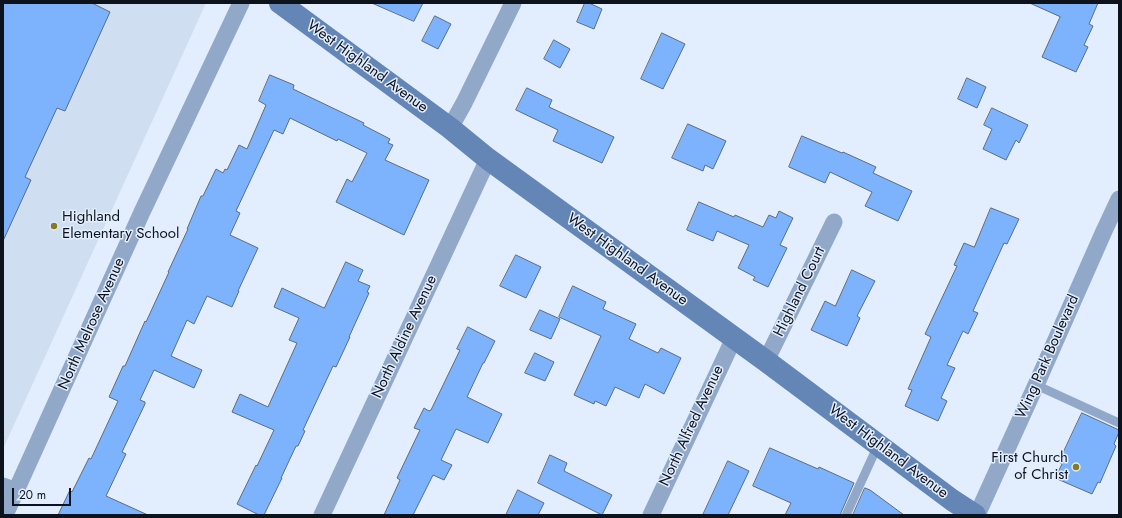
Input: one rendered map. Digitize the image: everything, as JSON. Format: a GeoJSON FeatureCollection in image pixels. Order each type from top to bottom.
{"type":"FeatureCollection","features":[{"type":"Feature","properties":{"kind":"main road","name":"West Highland Avenue"},"geometry":{"type":"LineString","coordinates":[[280,3],[450,128],[488,159],[766,361],[952,500],[976,515]]}},
{"type":"Feature","properties":{"kind":"street","name":"North Melrose Avenue"},"geometry":{"type":"LineString","coordinates":[[5,515],[10,488],[241,3]]}},
{"type":"Feature","properties":{"kind":"street"},"geometry":{"type":"LineString","coordinates":[[450,128],[464,103],[513,3]]}},
{"type":"Feature","properties":{"kind":"street","name":"North Aldine Avenue"},"geometry":{"type":"LineString","coordinates":[[322,515],[488,159]]}},
{"type":"Feature","properties":{"kind":"street","name":"Wing Park Boulevard"},"geometry":{"type":"LineString","coordinates":[[976,515],[1119,199]]}},
{"type":"Feature","properties":{"kind":"street","name":"Highland Court"},"geometry":{"type":"LineString","coordinates":[[766,361],[834,222]]}},
{"type":"Feature","properties":{"kind":"street","name":"North Alfred Avenue"},"geometry":{"type":"LineString","coordinates":[[651,515],[734,338]]}},
{"type":"Feature","properties":{"kind":"lane"},"geometry":{"type":"LineString","coordinates":[[1036,385],[1119,423]]}},
{"type":"Feature","properties":{"kind":"lane"},"geometry":{"type":"LineString","coordinates":[[846,515],[878,445]]}},
{"type":"Feature","properties":{"kind":"shaded area","name":"Highland Elementary School"},"geometry":{"type":"Polygon","coordinates":[[[3,3],[206,3],[3,449],[3,3]]]}},
{"type":"Feature","properties":{"kind":"building"},"geometry":{"type":"Polygon","coordinates":[[[3,3],[92,3],[110,12],[65,111],[57,108],[25,177],[31,180],[3,241],[3,3]]]}},
{"type":"Feature","properties":{"kind":"building"},"geometry":{"type":"Polygon","coordinates":[[[372,3],[423,3],[414,21],[372,3]]]}},
{"type":"Feature","properties":{"kind":"building"},"geometry":{"type":"Polygon","coordinates":[[[585,3],[589,3],[602,9],[594,29],[577,22],[585,3]]]}},
{"type":"Feature","properties":{"kind":"building"},"geometry":{"type":"Polygon","coordinates":[[[1030,3],[1098,3],[1089,24],[1093,26],[1084,45],[1088,47],[1076,72],[1042,57],[1060,17],[1030,3]]]}},
{"type":"Feature","properties":{"kind":"building"},"geometry":{"type":"Polygon","coordinates":[[[435,16],[451,24],[438,49],[422,41],[435,16]]]}},
{"type":"Feature","properties":{"kind":"building"},"geometry":{"type":"Polygon","coordinates":[[[662,33],[685,44],[663,89],[641,79],[662,33]]]}},
{"type":"Feature","properties":{"kind":"building"},"geometry":{"type":"Polygon","coordinates":[[[554,40],[570,49],[560,68],[544,59],[554,40]]]}},
{"type":"Feature","properties":{"kind":"building"},"geometry":{"type":"Polygon","coordinates":[[[270,75],[294,85],[293,89],[364,123],[363,125],[390,139],[388,143],[393,145],[385,160],[429,180],[404,235],[336,202],[347,179],[352,182],[367,153],[338,139],[337,141],[290,118],[283,134],[274,130],[236,211],[240,213],[230,235],[258,248],[232,307],[207,296],[194,324],[187,320],[171,356],[202,370],[194,388],[154,370],[140,400],[145,402],[145,404],[122,452],[126,454],[106,496],[148,515],[58,515],[70,490],[72,492],[89,458],[91,459],[118,401],[109,397],[169,272],[201,196],[203,196],[216,169],[223,173],[225,169],[227,170],[239,145],[247,149],[266,105],[259,101],[270,75]]]}},
{"type":"Feature","properties":{"kind":"building"},"geometry":{"type":"Polygon","coordinates":[[[967,78],[986,87],[977,108],[958,99],[967,78]]]}},
{"type":"Feature","properties":{"kind":"building"},"geometry":{"type":"Polygon","coordinates":[[[527,88],[552,100],[549,107],[614,137],[602,163],[553,141],[558,130],[516,110],[527,88]]]}},
{"type":"Feature","properties":{"kind":"building"},"geometry":{"type":"Polygon","coordinates":[[[992,108],[1028,125],[1019,143],[1016,140],[1006,160],[983,149],[992,129],[984,125],[992,108]]]}},
{"type":"Feature","properties":{"kind":"building"},"geometry":{"type":"Polygon","coordinates":[[[688,124],[726,141],[713,169],[705,165],[703,171],[672,158],[688,124]]]}},
{"type":"Feature","properties":{"kind":"building"},"geometry":{"type":"Polygon","coordinates":[[[802,136],[876,167],[873,173],[912,191],[898,221],[865,206],[872,192],[830,172],[825,183],[789,167],[802,136]]]}},
{"type":"Feature","properties":{"kind":"building"},"geometry":{"type":"Polygon","coordinates":[[[699,202],[734,217],[735,215],[763,227],[769,215],[776,218],[779,211],[793,218],[780,245],[787,248],[768,287],[753,280],[755,277],[738,268],[749,245],[717,231],[713,241],[687,230],[699,202]]]}},
{"type":"Feature","properties":{"kind":"building"},"geometry":{"type":"Polygon","coordinates":[[[991,208],[1019,219],[1007,244],[1004,243],[973,311],[978,313],[968,334],[963,331],[947,365],[955,368],[941,398],[947,401],[938,421],[905,406],[912,390],[908,389],[931,337],[925,334],[957,266],[954,265],[964,243],[974,247],[991,208]]]}},
{"type":"Feature","properties":{"kind":"building"},"geometry":{"type":"Polygon","coordinates":[[[516,255],[541,267],[526,298],[500,286],[516,255]]]}},
{"type":"Feature","properties":{"kind":"building"},"geometry":{"type":"Polygon","coordinates":[[[346,262],[363,270],[358,281],[370,286],[367,292],[369,293],[336,367],[333,366],[303,430],[305,431],[298,446],[296,446],[264,515],[259,515],[237,504],[274,430],[232,412],[240,394],[268,407],[297,343],[289,340],[299,318],[274,307],[282,288],[324,308],[346,262]]]}},
{"type":"Feature","properties":{"kind":"building"},"geometry":{"type":"Polygon","coordinates":[[[852,270],[875,281],[857,316],[860,318],[847,346],[811,330],[825,301],[835,306],[852,270]]]}},
{"type":"Feature","properties":{"kind":"building"},"geometry":{"type":"Polygon","coordinates":[[[573,286],[606,302],[603,309],[636,324],[629,339],[658,353],[661,348],[681,358],[664,394],[645,384],[639,398],[615,387],[606,406],[595,401],[594,404],[574,395],[601,336],[559,317],[573,286]]]}},
{"type":"Feature","properties":{"kind":"building"},"geometry":{"type":"Polygon","coordinates":[[[540,310],[560,319],[551,339],[530,330],[540,310]]]}},
{"type":"Feature","properties":{"kind":"building"},"geometry":{"type":"Polygon","coordinates":[[[468,327],[495,341],[467,397],[502,414],[488,443],[456,429],[441,460],[452,465],[444,480],[433,475],[413,515],[384,515],[400,480],[397,478],[420,430],[414,428],[424,408],[429,411],[431,410],[460,350],[457,349],[468,327]]]}},
{"type":"Feature","properties":{"kind":"building"},"geometry":{"type":"Polygon","coordinates":[[[535,353],[554,362],[545,381],[525,373],[535,353]]]}},
{"type":"Feature","properties":{"kind":"building"},"geometry":{"type":"Polygon","coordinates":[[[1082,413],[1119,430],[1114,444],[1116,446],[1100,483],[1098,482],[1092,494],[1055,478],[1062,464],[1059,462],[1082,413]]]}},
{"type":"Feature","properties":{"kind":"building"},"geometry":{"type":"Polygon","coordinates":[[[770,448],[818,469],[819,467],[854,483],[840,515],[785,515],[791,503],[753,486],[770,448]]]}},
{"type":"Feature","properties":{"kind":"building"},"geometry":{"type":"Polygon","coordinates":[[[550,455],[567,463],[564,471],[612,495],[602,515],[538,483],[550,455]]]}},
{"type":"Feature","properties":{"kind":"building"},"geometry":{"type":"Polygon","coordinates":[[[728,461],[749,471],[728,515],[703,515],[728,461]]]}},
{"type":"Feature","properties":{"kind":"building"},"geometry":{"type":"Polygon","coordinates":[[[865,488],[870,490],[904,515],[853,515],[865,488]]]}},
{"type":"Feature","properties":{"kind":"building"},"geometry":{"type":"Polygon","coordinates":[[[518,490],[544,503],[538,515],[506,515],[518,490]]]}},
{"type":"Feature","properties":{"kind":"place","name":"Highland Elementary School"},"geometry":{"type":"Point","coordinates":[54,226]}},
{"type":"Feature","properties":{"kind":"place","name":"First Church of Christ"},"geometry":{"type":"Point","coordinates":[1076,467]}}]}
